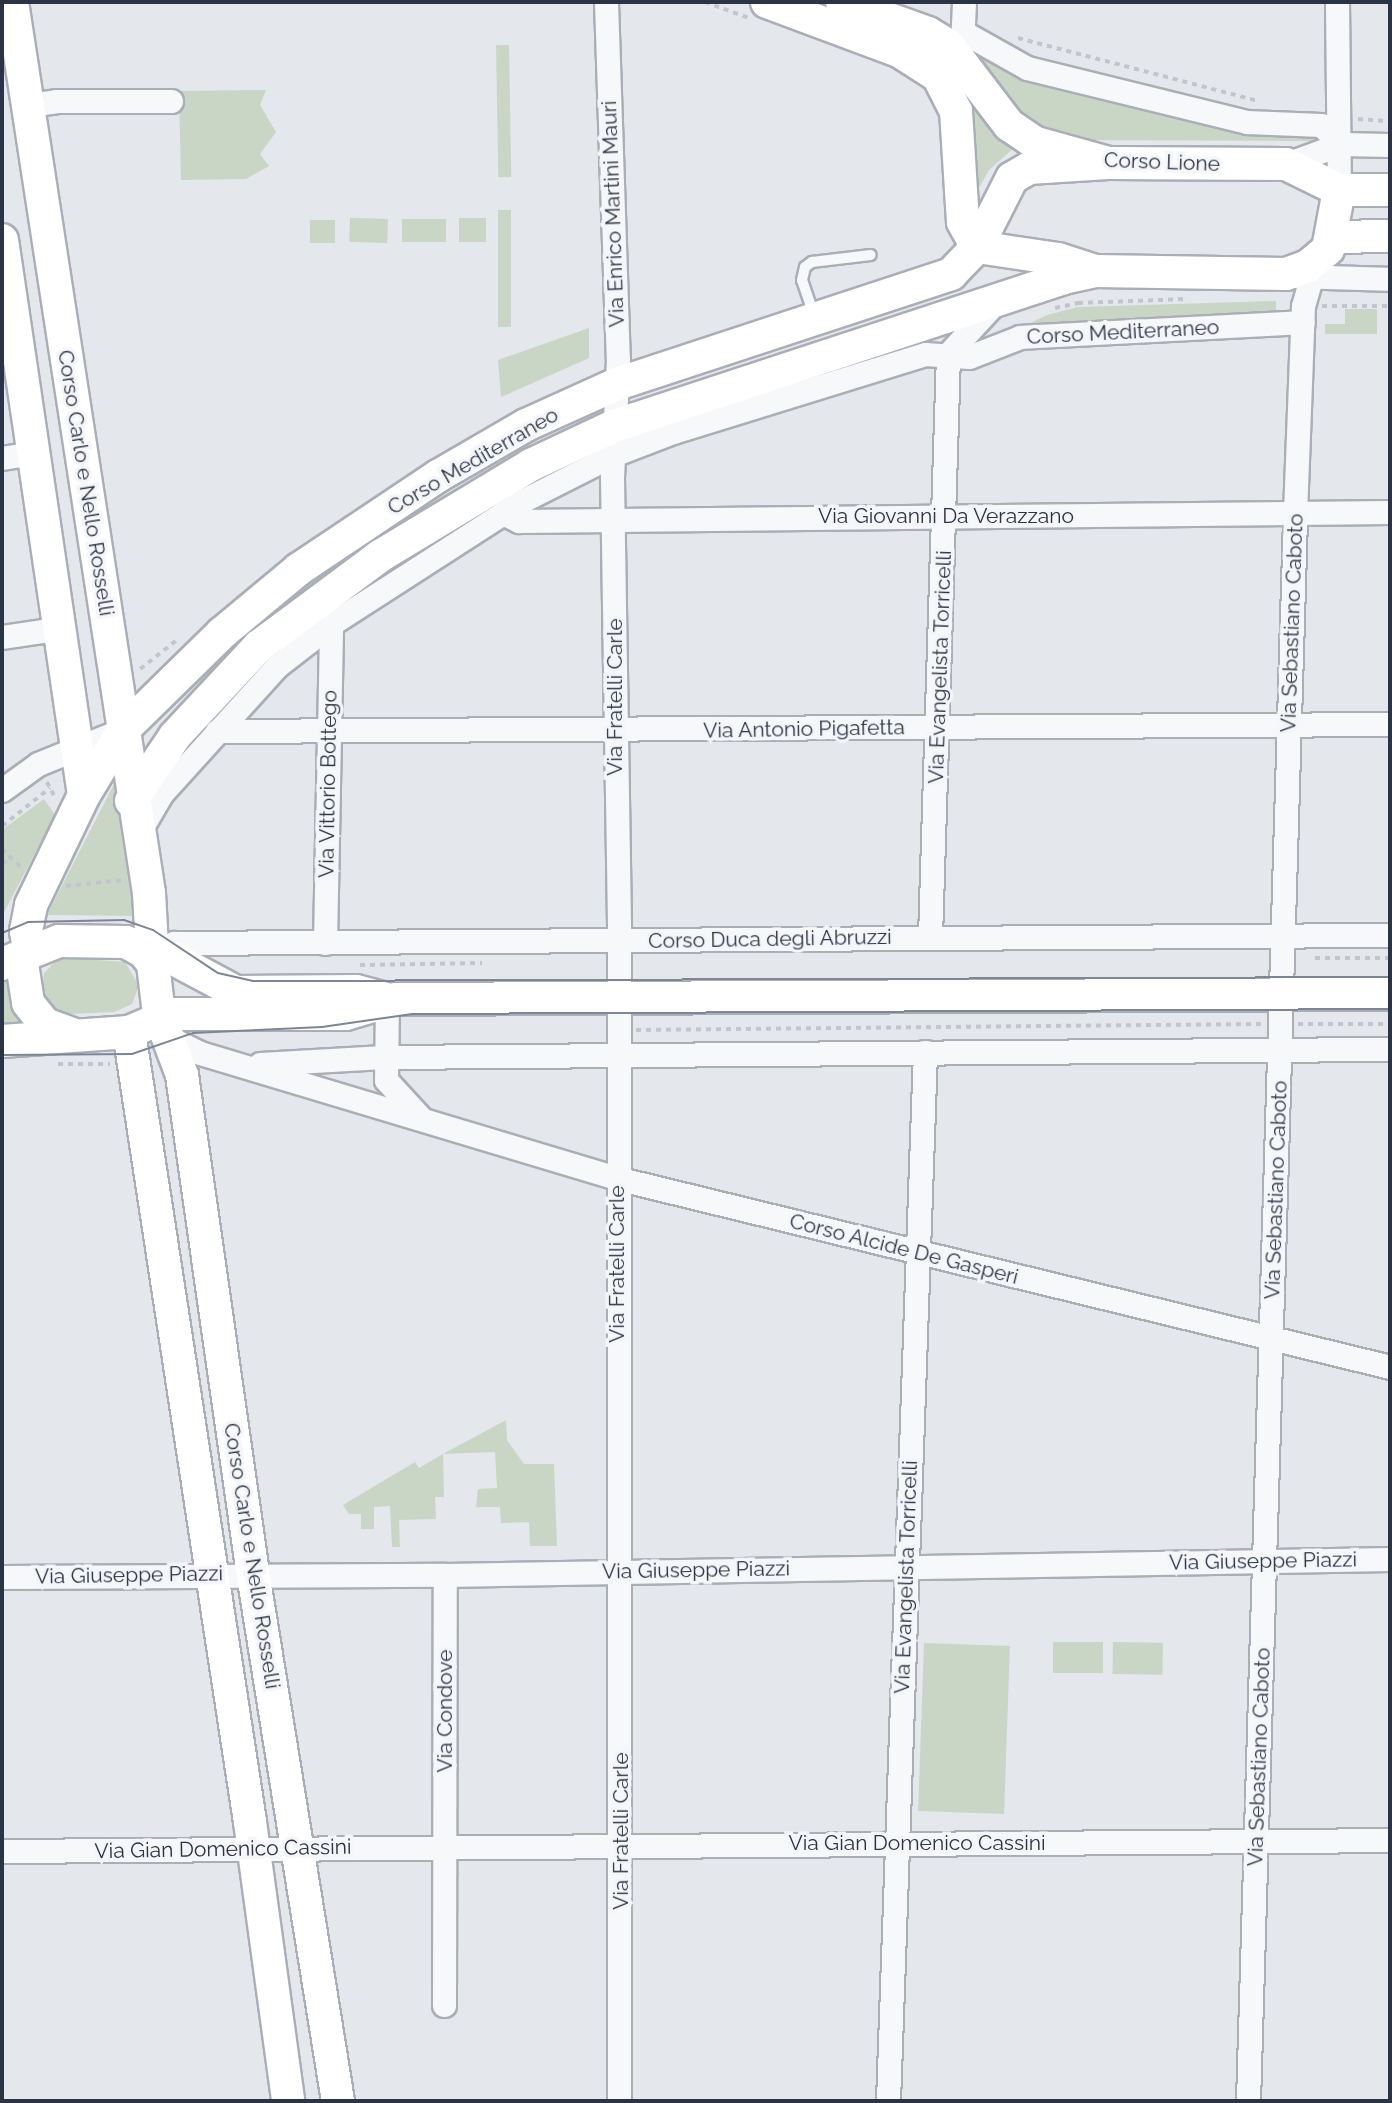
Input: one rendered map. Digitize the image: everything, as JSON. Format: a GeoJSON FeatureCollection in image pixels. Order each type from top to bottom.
{"type":"FeatureCollection","features":[{"type":"Feature","properties":{"kind":"main road","name":"Corso Carlo e Nello Rosselli"},"geometry":{"type":"LineString","coordinates":[[12,2],[124,729],[131,801],[156,951],[159,1035],[211,1574],[254,1848],[288,2101]]}},
{"type":"Feature","properties":{"kind":"main road"},"geometry":{"type":"LineString","coordinates":[[767,2],[899,51],[939,76],[956,111],[963,222],[977,247],[1058,259],[1096,271]]}},
{"type":"Feature","properties":{"kind":"main road","name":"Corso Lione"},"geometry":{"type":"LineString","coordinates":[[842,2],[962,46],[1023,135],[1108,163],[1286,164],[1339,190]]}},
{"type":"Feature","properties":{"kind":"main road","name":"Corso Mediterraneo"},"geometry":{"type":"LineString","coordinates":[[84,795],[124,729],[222,632],[347,535],[526,425],[617,384],[951,274],[977,247],[1012,178],[1029,168],[1108,163]]}},
{"type":"Feature","properties":{"kind":"main road"},"geometry":{"type":"LineString","coordinates":[[1311,263],[1339,190],[1390,190]]}},
{"type":"Feature","properties":{"kind":"main road","name":"Corso Mediterraneo"},"geometry":{"type":"LineString","coordinates":[[131,801],[175,736],[215,688],[297,615],[380,556],[491,486],[1001,297],[1096,271],[1311,263],[1390,236]]}},
{"type":"Feature","properties":{"kind":"main road"},"geometry":{"type":"LineString","coordinates":[[2,240],[5,284],[62,628],[84,795],[31,905],[26,931],[2,964]]}},
{"type":"Feature","properties":{"kind":"main road"},"geometry":{"type":"LineString","coordinates":[[15,947],[59,941],[125,942],[156,951],[236,992],[356,991],[387,1000],[618,996],[1390,994]]}},
{"type":"Feature","properties":{"kind":"main road"},"geometry":{"type":"LineString","coordinates":[[15,947],[22,964],[28,1003],[45,1024],[72,1034]]}},
{"type":"Feature","properties":{"kind":"main road"},"geometry":{"type":"LineString","coordinates":[[2,1041],[72,1034],[159,1035],[201,1017],[346,1014],[387,1000]]}},
{"type":"Feature","properties":{"kind":"main road","name":"Corso Carlo e Nello Rosselli"},"geometry":{"type":"LineString","coordinates":[[159,1035],[300,1848],[338,2101]]}},
{"type":"Feature","properties":{"kind":"street","name":"Via Enrico Martini Mauri"},"geometry":{"type":"LineString","coordinates":[[606,2],[617,384],[614,440]]}},
{"type":"Feature","properties":{"kind":"street"},"geometry":{"type":"LineString","coordinates":[[962,46],[964,2]]}},
{"type":"Feature","properties":{"kind":"street"},"geometry":{"type":"LineString","coordinates":[[1337,2],[1341,144],[1339,190]]}},
{"type":"Feature","properties":{"kind":"street","name":"Corso Lione"},"geometry":{"type":"LineString","coordinates":[[962,46],[1027,68],[1247,122],[1321,125],[1341,144]]}},
{"type":"Feature","properties":{"kind":"street"},"geometry":{"type":"LineString","coordinates":[[29,105],[56,101],[171,101]]}},
{"type":"Feature","properties":{"kind":"street","name":"Corso Lione"},"geometry":{"type":"LineString","coordinates":[[1286,164],[1341,144],[1390,145]]}},
{"type":"Feature","properties":{"kind":"street","name":"Corso Mediterraneo"},"geometry":{"type":"LineString","coordinates":[[1311,263],[1390,279]]}},
{"type":"Feature","properties":{"kind":"street","name":"Via Sebastiano Caboto"},"geometry":{"type":"LineString","coordinates":[[1248,2101],[1283,995],[1282,936],[1295,513],[1303,322],[1311,263]]}},
{"type":"Feature","properties":{"kind":"street"},"geometry":{"type":"LineString","coordinates":[[948,354],[1001,297]]}},
{"type":"Feature","properties":{"kind":"street","name":"Corso Mediterraneo"},"geometry":{"type":"LineString","coordinates":[[138,834],[162,793],[277,666],[331,625],[614,440],[912,357],[986,354],[1020,337],[1303,322]]}},
{"type":"Feature","properties":{"kind":"street","name":"Via Evangelista Torricelli"},"geometry":{"type":"LineString","coordinates":[[930,937],[948,354]]}},
{"type":"Feature","properties":{"kind":"street","name":"Via Fratelli Carle"},"geometry":{"type":"LineString","coordinates":[[614,440],[614,730],[619,940],[616,1178],[622,1845],[619,2101]]}},
{"type":"Feature","properties":{"kind":"street"},"geometry":{"type":"LineString","coordinates":[[2,458],[34,453]]}},
{"type":"Feature","properties":{"kind":"street","name":"Via Giovanni Da Verazzano"},"geometry":{"type":"LineString","coordinates":[[503,513],[519,521],[1390,512]]}},
{"type":"Feature","properties":{"kind":"street","name":"Via Vittorio Bottego"},"geometry":{"type":"LineString","coordinates":[[325,943],[331,625]]}},
{"type":"Feature","properties":{"kind":"street"},"geometry":{"type":"LineString","coordinates":[[2,638],[62,628]]}},
{"type":"Feature","properties":{"kind":"street","name":"Via Antonio Pigafetta"},"geometry":{"type":"LineString","coordinates":[[217,730],[1390,724]]}},
{"type":"Feature","properties":{"kind":"street"},"geometry":{"type":"LineString","coordinates":[[2,790],[38,764],[124,729]]}},
{"type":"Feature","properties":{"kind":"street","name":"Corso Duca degli Abruzzi"},"geometry":{"type":"LineString","coordinates":[[156,951],[174,943],[1390,935]]}},
{"type":"Feature","properties":{"kind":"street"},"geometry":{"type":"LineString","coordinates":[[387,1000],[384,1057],[386,1080],[421,1118]]}},
{"type":"Feature","properties":{"kind":"street","name":"Corso Alcide De Gasperi"},"geometry":{"type":"LineString","coordinates":[[159,1035],[200,1053],[616,1178],[1390,1367]]}},
{"type":"Feature","properties":{"kind":"street"},"geometry":{"type":"LineString","coordinates":[[247,1065],[384,1057],[1390,1048]]}},
{"type":"Feature","properties":{"kind":"street","name":"Via Evangelista Torricelli"},"geometry":{"type":"LineString","coordinates":[[888,2101],[925,1052]]}},
{"type":"Feature","properties":{"kind":"street","name":"Via Giuseppe Piazzi"},"geometry":{"type":"LineString","coordinates":[[2,1577],[446,1575],[1390,1559]]}},
{"type":"Feature","properties":{"kind":"street","name":"Via Condove"},"geometry":{"type":"LineString","coordinates":[[444,1846],[446,1575]]}},
{"type":"Feature","properties":{"kind":"street","name":"Via Gian Domenico Cassini"},"geometry":{"type":"LineString","coordinates":[[2,1851],[1390,1840]]}},
{"type":"Feature","properties":{"kind":"street"},"geometry":{"type":"LineString","coordinates":[[444,1846],[444,2004]]}},
{"type":"Feature","properties":{"kind":"lane"},"geometry":{"type":"LineString","coordinates":[[816,320],[802,280],[806,268],[812,262],[872,255]]}},
{"type":"Feature","properties":{"kind":"path"},"geometry":{"type":"LineString","coordinates":[[1016,38],[1264,102]]}},
{"type":"Feature","properties":{"kind":"path"},"geometry":{"type":"LineString","coordinates":[[1340,115],[1390,121]]}},
{"type":"Feature","properties":{"kind":"path"},"geometry":{"type":"LineString","coordinates":[[2,826],[50,788]]}},
{"type":"Feature","properties":{"kind":"path"},"geometry":{"type":"LineString","coordinates":[[2,849],[21,869]]}},
{"type":"Feature","properties":{"kind":"path"},"geometry":{"type":"LineString","coordinates":[[2,864],[10,859]]}},
{"type":"Feature","properties":{"kind":"path"},"geometry":{"type":"LineString","coordinates":[[62,886],[133,879]]}},
{"type":"Feature","properties":{"kind":"path"},"geometry":{"type":"LineString","coordinates":[[54,1063],[119,1065]]}},
{"type":"Feature","properties":{"kind":"green space"},"geometry":{"type":"Polygon","coordinates":[[[921,42],[1015,147],[989,170],[974,197],[921,42]]]}},
{"type":"Feature","properties":{"kind":"green space"},"geometry":{"type":"Polygon","coordinates":[[[496,45],[509,45],[511,177],[498,177],[496,45]]]}},
{"type":"Feature","properties":{"kind":"green space"},"geometry":{"type":"Polygon","coordinates":[[[979,49],[1309,129],[1322,141],[1063,140],[1023,117],[984,66],[979,49]]]}},
{"type":"Feature","properties":{"kind":"green space"},"geometry":{"type":"Polygon","coordinates":[[[266,90],[260,105],[276,132],[260,154],[269,166],[246,179],[181,180],[179,91],[266,90]]]}},
{"type":"Feature","properties":{"kind":"green space"},"geometry":{"type":"Polygon","coordinates":[[[498,210],[511,210],[511,327],[498,327],[498,210]]]}},
{"type":"Feature","properties":{"kind":"green space"},"geometry":{"type":"Polygon","coordinates":[[[350,218],[388,219],[387,243],[349,242],[350,218]]]}},
{"type":"Feature","properties":{"kind":"green space"},"geometry":{"type":"Polygon","coordinates":[[[459,218],[486,218],[486,242],[459,242],[459,218]]]}},
{"type":"Feature","properties":{"kind":"green space"},"geometry":{"type":"Polygon","coordinates":[[[402,219],[446,219],[446,242],[402,242],[402,219]]]}},
{"type":"Feature","properties":{"kind":"green space"},"geometry":{"type":"Polygon","coordinates":[[[310,220],[335,220],[335,243],[310,243],[310,220]]]}},
{"type":"Feature","properties":{"kind":"green space"},"geometry":{"type":"Polygon","coordinates":[[[1276,301],[1276,315],[1010,333],[1047,315],[1078,307],[1276,301]]]}},
{"type":"Feature","properties":{"kind":"green space"},"geometry":{"type":"Polygon","coordinates":[[[1345,309],[1377,309],[1377,334],[1325,334],[1325,324],[1345,324],[1345,309]]]}},
{"type":"Feature","properties":{"kind":"green space"},"geometry":{"type":"Polygon","coordinates":[[[589,328],[589,358],[501,397],[498,360],[589,328]]]}},
{"type":"Feature","properties":{"kind":"green space"},"geometry":{"type":"Polygon","coordinates":[[[115,782],[120,784],[139,916],[47,915],[115,782]]]}},
{"type":"Feature","properties":{"kind":"green space"},"geometry":{"type":"Polygon","coordinates":[[[44,799],[55,815],[2,916],[2,830],[44,799]]]}},
{"type":"Feature","properties":{"kind":"green space"},"geometry":{"type":"Polygon","coordinates":[[[68,958],[125,962],[139,986],[132,1004],[114,1012],[70,1014],[53,1009],[42,992],[44,973],[57,960],[68,958]]]}},
{"type":"Feature","properties":{"kind":"green space"},"geometry":{"type":"Polygon","coordinates":[[[6,974],[10,1004],[21,1022],[2,1023],[2,977],[6,974]]]}},
{"type":"Feature","properties":{"kind":"green space"},"geometry":{"type":"Polygon","coordinates":[[[506,1420],[507,1440],[524,1464],[554,1464],[557,1546],[530,1546],[529,1522],[501,1523],[500,1507],[476,1507],[478,1489],[497,1488],[495,1452],[443,1454],[506,1420]]]}},
{"type":"Feature","properties":{"kind":"green space"},"geometry":{"type":"Polygon","coordinates":[[[443,1454],[444,1497],[435,1497],[436,1519],[399,1520],[400,1547],[392,1547],[390,1506],[374,1507],[374,1529],[361,1529],[361,1514],[349,1514],[343,1505],[415,1462],[419,1468],[443,1454]]]}},
{"type":"Feature","properties":{"kind":"green space"},"geometry":{"type":"Polygon","coordinates":[[[1053,1642],[1103,1642],[1103,1673],[1053,1673],[1053,1642]]]}},
{"type":"Feature","properties":{"kind":"green space"},"geometry":{"type":"Polygon","coordinates":[[[1113,1642],[1163,1643],[1162,1675],[1112,1674],[1113,1642]]]}},
{"type":"Feature","properties":{"kind":"green space"},"geometry":{"type":"Polygon","coordinates":[[[924,1643],[1010,1646],[1004,1814],[918,1811],[924,1643]]]}},
{"type":"Feature","properties":{"kind":"tram line"},"geometry":{"type":"LineString","coordinates":[[2,933],[28,922],[124,920],[153,930],[218,973],[253,981],[1390,977]]}},
{"type":"Feature","properties":{"kind":"tram line"},"geometry":{"type":"LineString","coordinates":[[2,1055],[132,1054],[193,1033],[322,1027],[412,1014],[1390,1009]]}}]}
